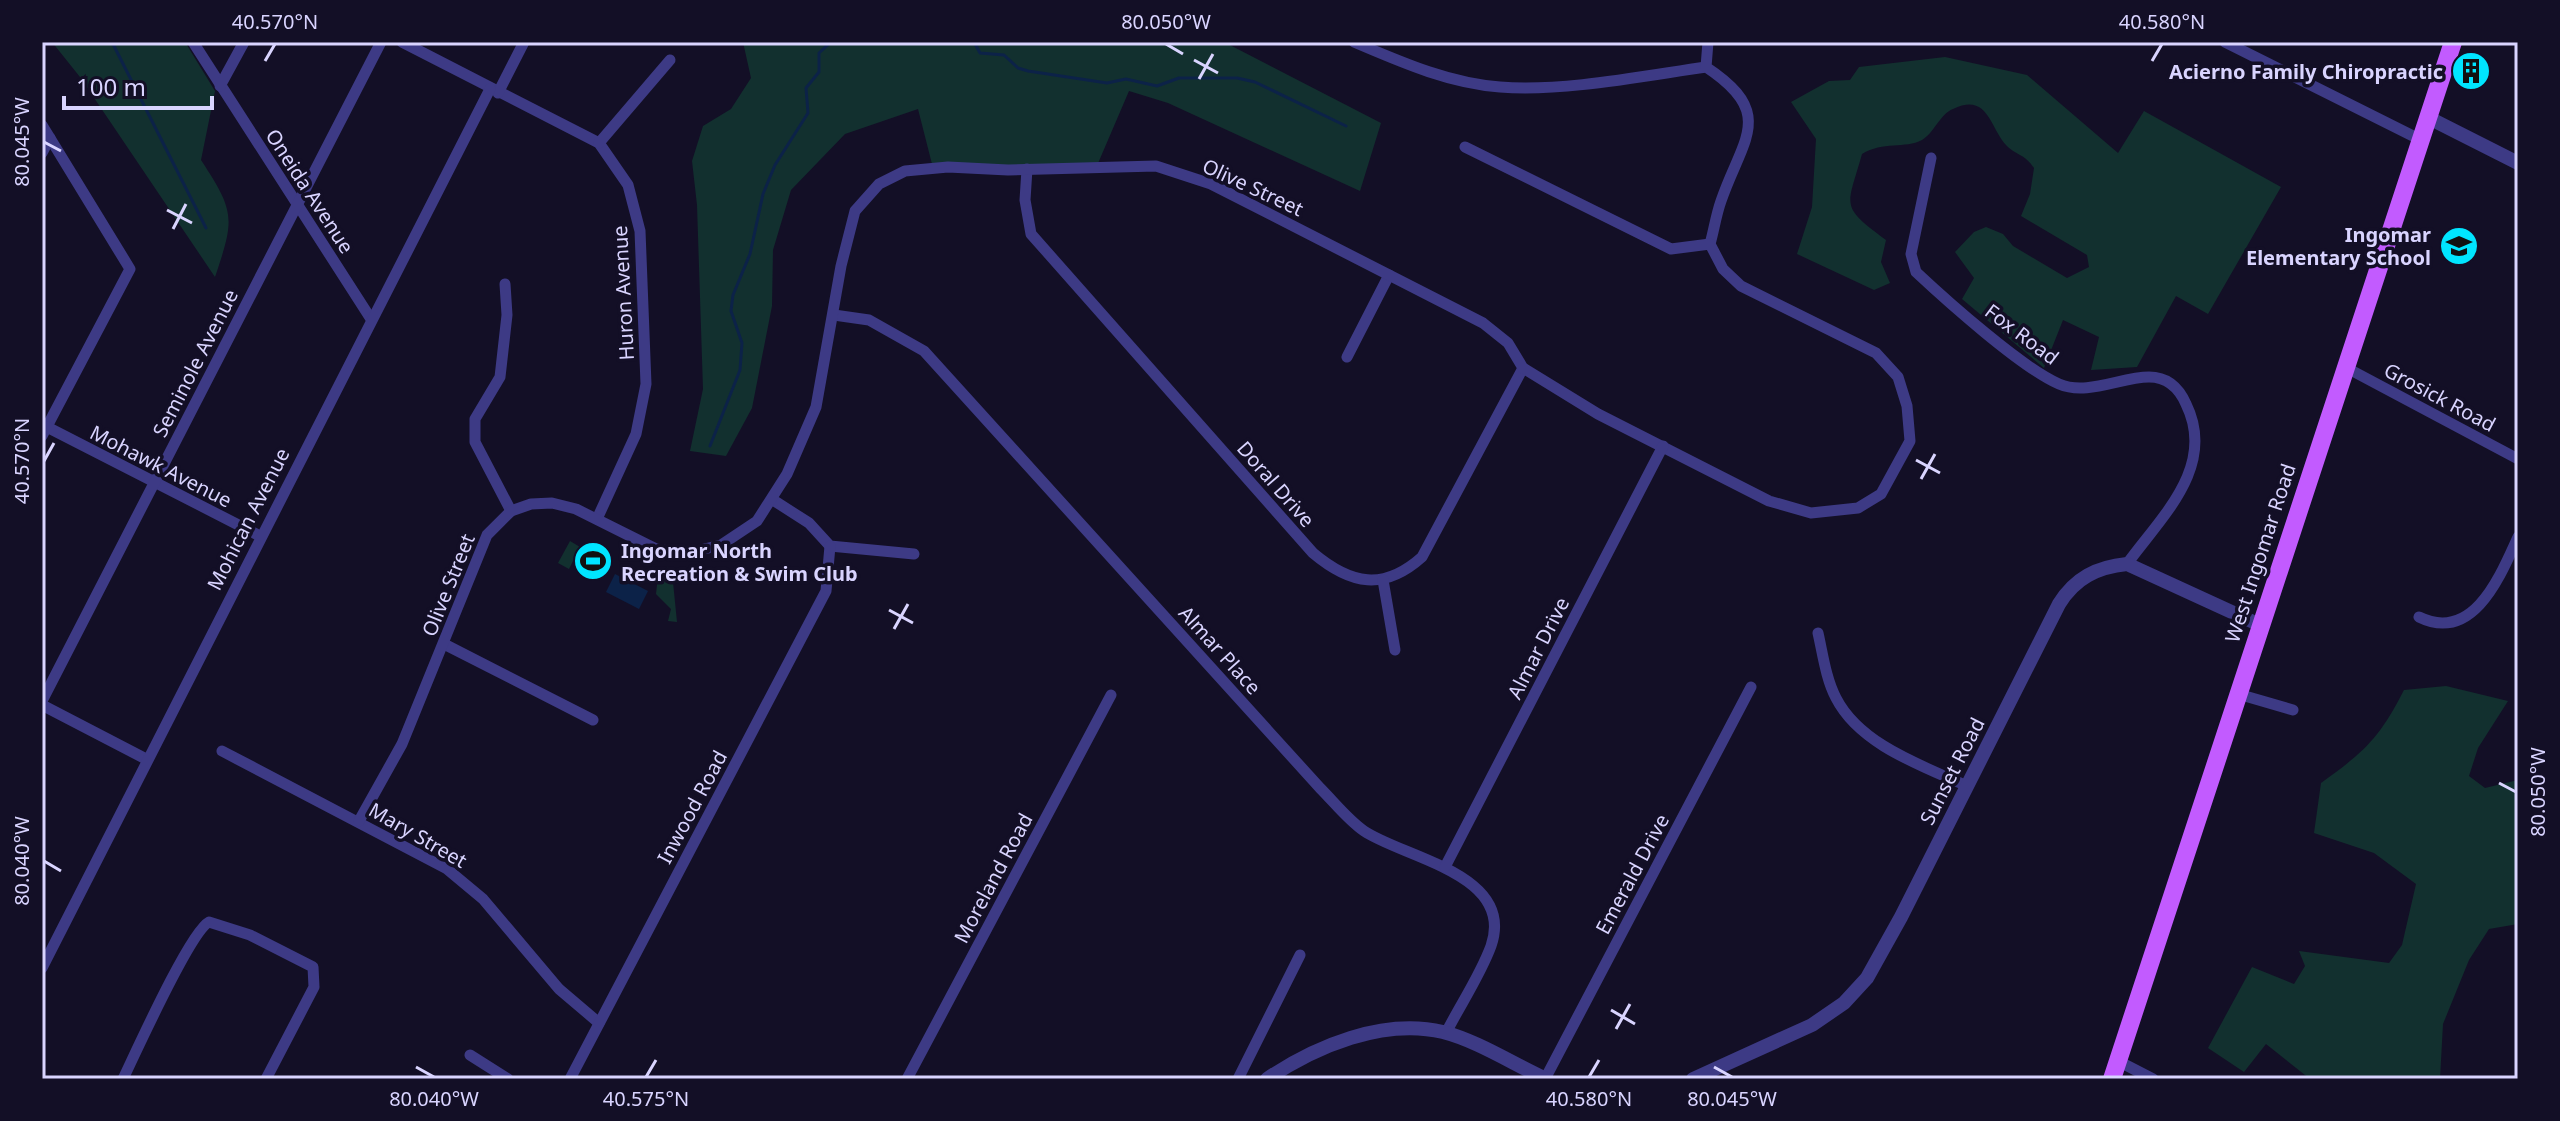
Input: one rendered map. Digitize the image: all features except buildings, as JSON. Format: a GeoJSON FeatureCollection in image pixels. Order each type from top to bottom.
{"type":"FeatureCollection","features":[{"type":"Feature","properties":{"kind":"main road","name":"West Ingomar Road"},"geometry":{"type":"LineString","coordinates":[[2115,1070],[2453,42]]}},
{"type":"Feature","properties":{"kind":"street","name":"Oneida Avenue"},"geometry":{"type":"LineString","coordinates":[[193,42],[371,319]]}},
{"type":"Feature","properties":{"kind":"street"},"geometry":{"type":"LineString","coordinates":[[220,86],[244,42]]}},
{"type":"Feature","properties":{"kind":"street","name":"Seminole Avenue"},"geometry":{"type":"LineString","coordinates":[[42,703],[381,42]]}},
{"type":"Feature","properties":{"kind":"street","name":"Huron Avenue"},"geometry":{"type":"LineString","coordinates":[[402,42],[599,143],[628,185],[636,206],[643,267],[646,384],[636,434],[597,519]]}},
{"type":"Feature","properties":{"kind":"street","name":"Mohican Avenue"},"geometry":{"type":"LineString","coordinates":[[42,968],[371,319],[494,91],[524,42]]}},
{"type":"Feature","properties":{"kind":"street"},"geometry":{"type":"LineString","coordinates":[[1354,42],[1419,71],[1500,87],[1584,83],[1706,67],[1735,86],[1751,121],[1742,152],[1721,201],[1710,244],[1671,249],[1465,147]]}},
{"type":"Feature","properties":{"kind":"street"},"geometry":{"type":"LineString","coordinates":[[1706,67],[1708,42]]}},
{"type":"Feature","properties":{"kind":"street"},"geometry":{"type":"LineString","coordinates":[[2225,42],[2419,139]]}},
{"type":"Feature","properties":{"kind":"street"},"geometry":{"type":"LineString","coordinates":[[599,143],[670,60]]}},
{"type":"Feature","properties":{"kind":"street"},"geometry":{"type":"LineString","coordinates":[[2427,117],[2518,163]]}},
{"type":"Feature","properties":{"kind":"street"},"geometry":{"type":"LineString","coordinates":[[42,125],[130,269],[44,432]]}},
{"type":"Feature","properties":{"kind":"street"},"geometry":{"type":"LineString","coordinates":[[42,153],[50,138]]}},
{"type":"Feature","properties":{"kind":"street","name":"Fox Road"},"geometry":{"type":"LineString","coordinates":[[1931,158],[1911,254],[1916,272],[2018,356],[2062,386],[2091,386],[2152,377],[2172,384],[2186,403],[2196,436],[2195,457],[2186,483],[2127,564]]}},
{"type":"Feature","properties":{"kind":"street","name":"Olive Street"},"geometry":{"type":"LineString","coordinates":[[359,821],[402,744],[487,535],[511,511],[531,504],[552,503],[597,519],[656,549],[696,551],[741,535],[773,500],[816,407],[841,266],[855,211],[879,184],[905,171],[933,168],[1156,166],[1211,184],[1483,323],[1508,343],[1523,368],[1598,414],[1769,501],[1811,513],[1858,508],[1881,494],[1910,441],[1907,406],[1898,377],[1876,353],[1741,286],[1723,269],[1710,244]]}},
{"type":"Feature","properties":{"kind":"street","name":"Doral Drive"},"geometry":{"type":"LineString","coordinates":[[1027,169],[1025,200],[1031,234],[1313,553],[1347,576],[1383,580]]}},
{"type":"Feature","properties":{"kind":"street"},"geometry":{"type":"LineString","coordinates":[[1347,357],[1389,275]]}},
{"type":"Feature","properties":{"kind":"street"},"geometry":{"type":"LineString","coordinates":[[505,284],[507,315],[500,377],[475,419],[475,442],[511,511]]}},
{"type":"Feature","properties":{"kind":"street","name":"Almar Place"},"geometry":{"type":"LineString","coordinates":[[834,315],[869,320],[924,351],[980,409],[1320,788],[1364,831],[1445,867],[1489,902],[1494,922],[1491,945],[1446,1033]]}},
{"type":"Feature","properties":{"kind":"street","name":"Grosick Road"},"geometry":{"type":"LineString","coordinates":[[2345,367],[2518,459]]}},
{"type":"Feature","properties":{"kind":"street"},"geometry":{"type":"LineString","coordinates":[[1395,650],[1383,580],[1405,572],[1422,557],[1523,368]]}},
{"type":"Feature","properties":{"kind":"street","name":"Mohawk Avenue"},"geometry":{"type":"LineString","coordinates":[[44,432],[154,482],[260,536]]}},
{"type":"Feature","properties":{"kind":"street","name":"Almar Drive"},"geometry":{"type":"LineString","coordinates":[[1445,867],[1663,446]]}},
{"type":"Feature","properties":{"kind":"street"},"geometry":{"type":"LineString","coordinates":[[773,500],[809,523],[830,546],[914,554]]}},
{"type":"Feature","properties":{"kind":"street"},"geometry":{"type":"LineString","coordinates":[[2419,617],[2444,622],[2475,610],[2494,587],[2518,537]]}},
{"type":"Feature","properties":{"kind":"street","name":"Inwood Road"},"geometry":{"type":"LineString","coordinates":[[570,1079],[826,591],[830,546]]}},
{"type":"Feature","properties":{"kind":"street"},"geometry":{"type":"LineString","coordinates":[[2127,564],[2260,625]]}},
{"type":"Feature","properties":{"kind":"street","name":"Sunset Road"},"geometry":{"type":"LineString","coordinates":[[1693,1079],[1800,1031],[1852,995],[1889,942],[2066,593],[2092,573],[2127,564]]}},
{"type":"Feature","properties":{"kind":"street"},"geometry":{"type":"LineString","coordinates":[[1818,633],[1831,686],[1849,718],[1881,743],[1967,786]]}},
{"type":"Feature","properties":{"kind":"street"},"geometry":{"type":"LineString","coordinates":[[444,644],[593,720]]}},
{"type":"Feature","properties":{"kind":"street","name":"Emerald Drive"},"geometry":{"type":"LineString","coordinates":[[1545,1079],[1751,687]]}},
{"type":"Feature","properties":{"kind":"street"},"geometry":{"type":"LineString","coordinates":[[2238,694],[2293,710]]}},
{"type":"Feature","properties":{"kind":"street","name":"Moreland Road"},"geometry":{"type":"LineString","coordinates":[[907,1079],[1111,695]]}},
{"type":"Feature","properties":{"kind":"street"},"geometry":{"type":"LineString","coordinates":[[42,703],[146,759]]}},
{"type":"Feature","properties":{"kind":"street","name":"Mary Street"},"geometry":{"type":"LineString","coordinates":[[222,751],[447,869],[483,899],[559,989],[599,1023]]}},
{"type":"Feature","properties":{"kind":"street"},"geometry":{"type":"LineString","coordinates":[[123,1079],[202,926],[209,922],[239,930],[306,961],[315,972],[314,987],[266,1079]]}},
{"type":"Feature","properties":{"kind":"street"},"geometry":{"type":"LineString","coordinates":[[1238,1079],[1300,955]]}},
{"type":"Feature","properties":{"kind":"street"},"geometry":{"type":"LineString","coordinates":[[1267,1079],[1326,1049],[1377,1031],[1410,1028],[1446,1033],[1545,1079]]}},
{"type":"Feature","properties":{"kind":"street"},"geometry":{"type":"LineString","coordinates":[[470,1055],[508,1079]]}},
{"type":"Feature","properties":{"kind":"street"},"geometry":{"type":"LineString","coordinates":[[2115,1070],[2153,1079]]}},
{"type":"Feature","properties":{"kind":"green space"},"geometry":{"type":"Polygon","coordinates":[[[52,42],[185,42],[215,91],[201,160],[226,204],[228,216],[226,241],[215,277],[80,77],[52,42]]]}},
{"type":"Feature","properties":{"kind":"green space"},"geometry":{"type":"Polygon","coordinates":[[[743,42],[1224,42],[1381,123],[1360,191],[1168,103],[1129,91],[1096,168],[933,168],[918,109],[845,134],[791,190],[773,250],[772,306],[752,408],[726,456],[690,451],[703,389],[697,205],[692,161],[703,126],[731,109],[751,78],[743,42]]]}},
{"type":"Feature","properties":{"kind":"green space"},"geometry":{"type":"Polygon","coordinates":[[[1945,57],[2027,75],[2118,153],[2144,111],[2281,187],[2208,314],[2176,296],[2137,367],[2091,370],[2099,337],[2063,320],[2044,368],[1962,299],[1974,278],[1955,252],[1974,232],[1986,227],[2003,234],[2013,246],[2067,278],[2089,267],[2087,255],[2021,216],[2030,194],[2034,168],[2027,159],[2006,145],[1987,114],[1974,105],[1948,111],[1922,140],[1862,154],[1851,204],[1860,219],[1886,240],[1881,262],[1890,283],[1874,290],[1797,254],[1812,207],[1816,139],[1791,102],[1829,81],[1850,80],[1859,67],[1945,57]]]}},
{"type":"Feature","properties":{"kind":"green space"},"geometry":{"type":"Polygon","coordinates":[[[570,541],[580,547],[569,569],[558,563],[570,541]]]}},
{"type":"Feature","properties":{"kind":"green space"},"geometry":{"type":"Polygon","coordinates":[[[659,567],[670,567],[672,572],[677,622],[668,621],[671,609],[656,594],[659,567]]]}},
{"type":"Feature","properties":{"kind":"green space"},"geometry":{"type":"Polygon","coordinates":[[[2446,686],[2508,701],[2478,748],[2469,776],[2485,788],[2518,780],[2518,924],[2489,929],[2469,960],[2443,1024],[2440,1079],[2310,1079],[2266,1044],[2244,1072],[2208,1048],[2252,967],[2294,984],[2305,966],[2299,951],[2389,963],[2402,945],[2416,884],[2374,853],[2314,833],[2321,783],[2349,762],[2378,733],[2404,690],[2446,686]]]}},
{"type":"Feature","properties":{"kind":"water"},"geometry":{"type":"Polygon","coordinates":[[[615,574],[648,591],[639,609],[606,592],[615,574]]]}},
{"type":"Feature","properties":{"kind":"waterway"},"geometry":{"type":"LineString","coordinates":[[112,42],[206,228]]}},
{"type":"Feature","properties":{"kind":"waterway"},"geometry":{"type":"LineString","coordinates":[[710,446],[740,370],[742,343],[731,311],[733,295],[750,254],[763,194],[775,165],[808,113],[806,88],[819,72],[819,53],[831,42]]}},
{"type":"Feature","properties":{"kind":"waterway"},"geometry":{"type":"LineString","coordinates":[[974,42],[980,53],[1004,55],[1018,68],[1107,83],[1126,79],[1157,86],[1179,78],[1237,78],[1255,82],[1346,126]]}},
{"type":"Feature","properties":{"kind":"place","name":"Acierno Family Chiropractic"},"geometry":{"type":"Point","coordinates":[2471,71]}},
{"type":"Feature","properties":{"kind":"place","name":"Ingomar Elementary School"},"geometry":{"type":"Point","coordinates":[2459,246]}},
{"type":"Feature","properties":{"kind":"place","name":"Ingomar North Recreation & Swim Club"},"geometry":{"type":"Point","coordinates":[593,561]}}]}
